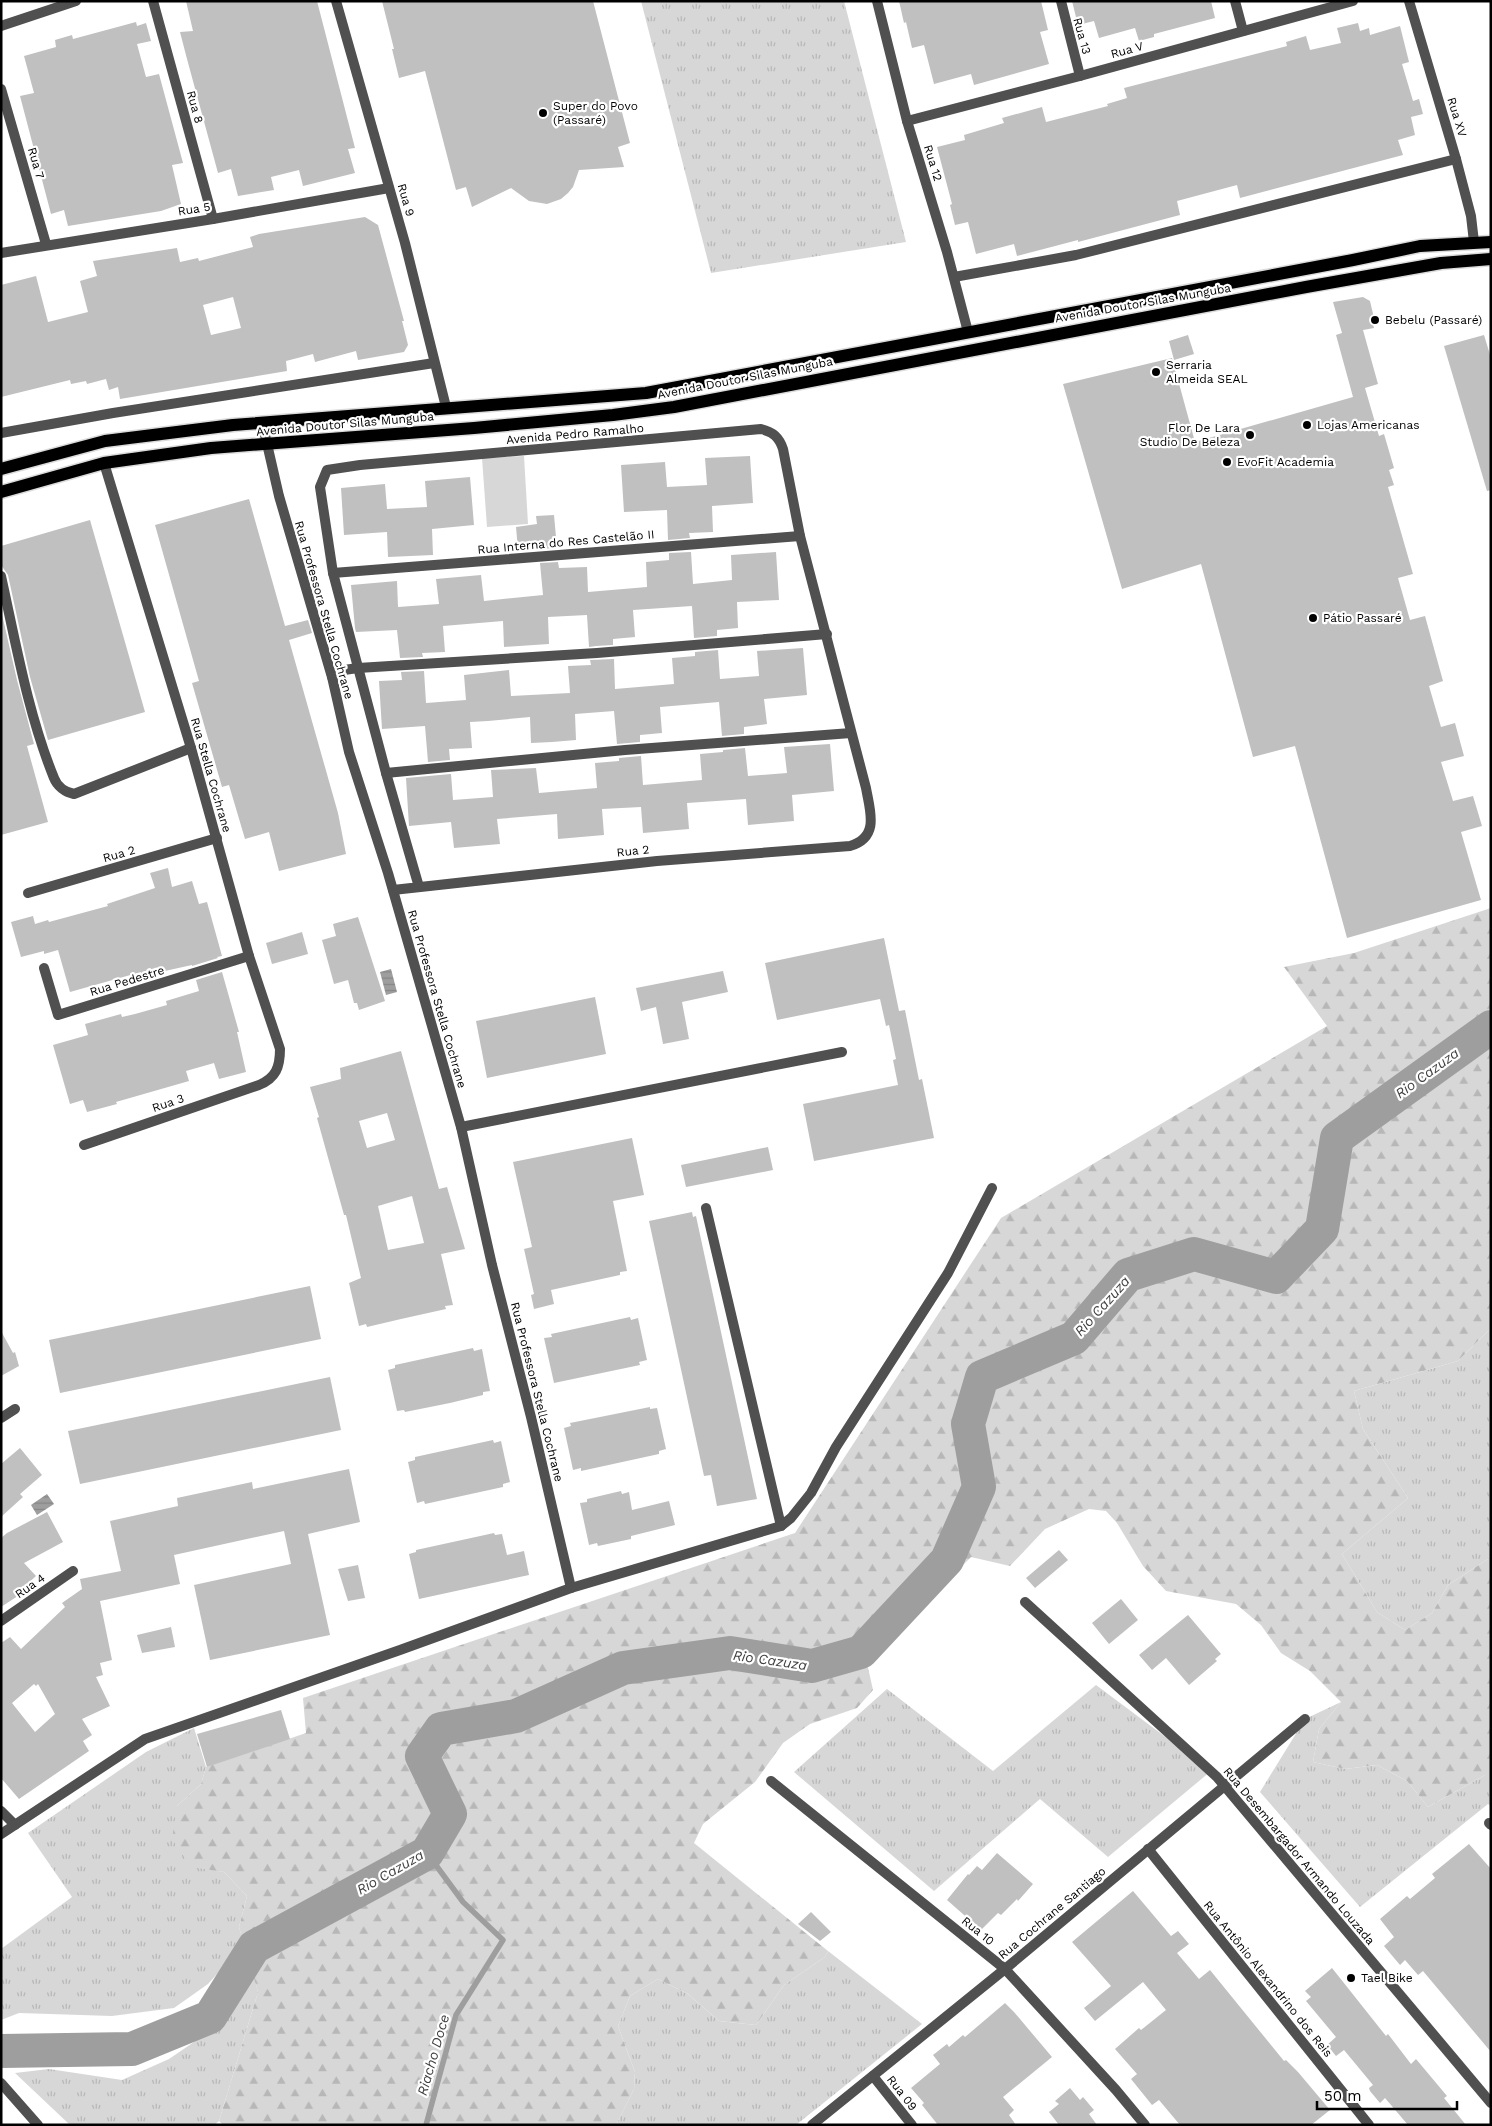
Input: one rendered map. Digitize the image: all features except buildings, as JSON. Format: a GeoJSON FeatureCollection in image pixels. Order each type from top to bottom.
{"type":"FeatureCollection","features":[{"type":"Feature","properties":{"kind":"main road","name":"Avenida Doutor Silas Munguba"},"geometry":{"type":"LineString","coordinates":[[1,469],[105,441],[262,422],[646,393],[1420,246],[1491,242]]}},
{"type":"Feature","properties":{"kind":"main road","name":"Avenida Doutor Silas Munguba"},"geometry":{"type":"LineString","coordinates":[[1,492],[104,463],[211,448],[268,445],[613,415],[674,407],[1297,289],[1441,263],[1491,259]]}},
{"type":"Feature","properties":{"kind":"street"},"geometry":{"type":"LineString","coordinates":[[1,26],[76,1]]}},
{"type":"Feature","properties":{"kind":"street","name":"Rua 8"},"geometry":{"type":"LineString","coordinates":[[153,1],[213,219]]}},
{"type":"Feature","properties":{"kind":"street","name":"Rua 9"},"geometry":{"type":"LineString","coordinates":[[336,1],[405,243],[446,407]]}},
{"type":"Feature","properties":{"kind":"street","name":"Rua 12"},"geometry":{"type":"LineString","coordinates":[[877,1],[907,121],[954,277],[968,332]]}},
{"type":"Feature","properties":{"kind":"street","name":"Rua 13"},"geometry":{"type":"LineString","coordinates":[[1061,1],[1080,76]]}},
{"type":"Feature","properties":{"kind":"street"},"geometry":{"type":"LineString","coordinates":[[1235,1],[1243,31]]}},
{"type":"Feature","properties":{"kind":"street","name":"Rua V"},"geometry":{"type":"LineString","coordinates":[[907,121],[1353,1]]}},
{"type":"Feature","properties":{"kind":"street","name":"Rua XV"},"geometry":{"type":"LineString","coordinates":[[1409,1],[1456,159],[1471,216],[1474,242]]}},
{"type":"Feature","properties":{"kind":"street","name":"Rua 7"},"geometry":{"type":"LineString","coordinates":[[1,89],[46,244]]}},
{"type":"Feature","properties":{"kind":"street"},"geometry":{"type":"LineString","coordinates":[[954,277],[1076,254],[1456,159]]}},
{"type":"Feature","properties":{"kind":"street","name":"Rua 5"},"geometry":{"type":"LineString","coordinates":[[1,253],[389,188]]}},
{"type":"Feature","properties":{"kind":"street"},"geometry":{"type":"LineString","coordinates":[[1,433],[113,413],[434,363]]}},
{"type":"Feature","properties":{"kind":"street","name":"Rua Professora Stella Cochrane"},"geometry":{"type":"LineString","coordinates":[[262,422],[282,506],[332,677],[349,752],[393,890],[461,1127],[492,1265],[531,1417],[571,1588]]}},
{"type":"Feature","properties":{"kind":"street","name":"Avenida Pedro Ramalho"},"geometry":{"type":"LineString","coordinates":[[360,465],[761,429],[778,437],[783,449],[800,536]]}},
{"type":"Feature","properties":{"kind":"street","name":"Rua Stella Cochrane"},"geometry":{"type":"LineString","coordinates":[[104,463],[191,748],[249,956],[280,1049],[278,1071],[270,1080],[259,1085]]}},
{"type":"Feature","properties":{"kind":"street","name":"Rua Professora Stella Cochrane"},"geometry":{"type":"LineString","coordinates":[[360,465],[327,470],[320,488],[333,573],[386,773]]}},
{"type":"Feature","properties":{"kind":"street"},"geometry":{"type":"LineString","coordinates":[[419,887],[386,773],[634,750],[851,733],[827,634],[800,536]]}},
{"type":"Feature","properties":{"kind":"street","name":"Rua Interna do Res Castelão II"},"geometry":{"type":"LineString","coordinates":[[333,573],[800,536]]}},
{"type":"Feature","properties":{"kind":"street"},"geometry":{"type":"LineString","coordinates":[[1,576],[40,742],[54,778],[66,792],[74,794],[191,748]]}},
{"type":"Feature","properties":{"kind":"street"},"geometry":{"type":"LineString","coordinates":[[332,677],[344,670],[358,668],[827,634]]}},
{"type":"Feature","properties":{"kind":"street","name":"Rua 2"},"geometry":{"type":"LineString","coordinates":[[393,890],[657,861],[850,846],[865,838],[870,829],[872,818],[851,733]]}},
{"type":"Feature","properties":{"kind":"street","name":"Rua 2"},"geometry":{"type":"LineString","coordinates":[[28,893],[217,838]]}},
{"type":"Feature","properties":{"kind":"street","name":"Rua Pedestre"},"geometry":{"type":"LineString","coordinates":[[44,968],[58,1015],[249,956]]}},
{"type":"Feature","properties":{"kind":"street"},"geometry":{"type":"LineString","coordinates":[[461,1127],[842,1052]]}},
{"type":"Feature","properties":{"kind":"street","name":"Rua 3"},"geometry":{"type":"LineString","coordinates":[[84,1145],[259,1085]]}},
{"type":"Feature","properties":{"kind":"street"},"geometry":{"type":"LineString","coordinates":[[1,1834],[145,1739],[571,1588],[781,1526],[791,1518],[811,1493],[836,1447],[948,1273],[992,1188]]}},
{"type":"Feature","properties":{"kind":"street"},"geometry":{"type":"LineString","coordinates":[[706,1208],[781,1526]]}},
{"type":"Feature","properties":{"kind":"street"},"geometry":{"type":"LineString","coordinates":[[1,1418],[15,1408]]}},
{"type":"Feature","properties":{"kind":"street","name":"Rua 4"},"geometry":{"type":"LineString","coordinates":[[1,1621],[73,1571]]}},
{"type":"Feature","properties":{"kind":"street","name":"Rua Desembargador Armando Louzada"},"geometry":{"type":"LineString","coordinates":[[1025,1602],[1225,1786],[1491,2103]]}},
{"type":"Feature","properties":{"kind":"street","name":"Rua Cochrane Santiago"},"geometry":{"type":"LineString","coordinates":[[812,2125],[1005,1969],[1305,1719]]}},
{"type":"Feature","properties":{"kind":"street","name":"Rua 10"},"geometry":{"type":"LineString","coordinates":[[771,1780],[1005,1969],[1116,2090],[1145,2125]]}},
{"type":"Feature","properties":{"kind":"street"},"geometry":{"type":"LineString","coordinates":[[1,1811],[15,1825]]}},
{"type":"Feature","properties":{"kind":"street","name":"Rua Antônio Alexandrino dos Reis"},"geometry":{"type":"LineString","coordinates":[[1148,1849],[1369,2125]]}},
{"type":"Feature","properties":{"kind":"street","name":"Rua 09"},"geometry":{"type":"LineString","coordinates":[[873,2076],[912,2125]]}},
{"type":"Feature","properties":{"kind":"street"},"geometry":{"type":"LineString","coordinates":[[1,2083],[38,2125]]}},
{"type":"Feature","properties":{"kind":"green space"},"geometry":{"type":"Polygon","coordinates":[[[641,1],[844,1],[906,242],[711,273],[641,1]]]}},
{"type":"Feature","properties":{"kind":"green space"},"geometry":{"type":"Polygon","coordinates":[[[524,456],[528,524],[487,527],[482,458],[524,456]]]}},
{"type":"Feature","properties":{"kind":"green space"},"geometry":{"type":"Polygon","coordinates":[[[1491,908],[1491,1328],[1458,1361],[1354,1391],[1363,1429],[1408,1498],[1342,1554],[1377,1612],[1405,1630],[1432,1613],[1448,1585],[1491,1557],[1491,1775],[1485,1775],[1428,1807],[1407,1781],[1377,1765],[1345,1769],[1313,1762],[1319,1729],[1341,1702],[1310,1671],[1281,1653],[1261,1625],[1236,1604],[1166,1591],[1143,1566],[1117,1523],[1106,1511],[1089,1509],[1045,1529],[1010,1566],[971,1557],[867,1663],[873,1690],[857,1708],[810,1724],[783,1743],[755,1782],[703,1824],[694,1843],[828,1951],[825,1957],[784,1985],[756,2025],[719,2021],[688,1994],[658,1979],[630,1996],[618,2026],[635,2072],[634,2089],[616,2125],[223,2125],[219,2121],[258,1992],[239,1927],[247,1896],[224,1872],[191,1867],[172,1839],[177,1806],[201,1784],[206,1767],[306,1733],[303,1698],[795,1533],[1001,1218],[1327,1026],[1284,967],[1354,953],[1491,908]]]}},
{"type":"Feature","properties":{"kind":"green space"},"geometry":{"type":"Polygon","coordinates":[[[1491,1328],[1491,1557],[1448,1585],[1432,1613],[1405,1630],[1377,1612],[1342,1554],[1408,1498],[1363,1429],[1354,1391],[1458,1361],[1491,1328]]]}},
{"type":"Feature","properties":{"kind":"green space"},"geometry":{"type":"Polygon","coordinates":[[[1096,1685],[1211,1771],[1108,1857],[1040,1799],[934,1891],[794,1772],[887,1689],[993,1771],[1096,1685]]]}},
{"type":"Feature","properties":{"kind":"green space"},"geometry":{"type":"Polygon","coordinates":[[[1341,1702],[1319,1729],[1313,1762],[1345,1769],[1377,1765],[1407,1781],[1428,1807],[1485,1775],[1491,1775],[1491,1806],[1488,1804],[1360,1907],[1260,1792],[1305,1719],[1341,1702]]]}},
{"type":"Feature","properties":{"kind":"green space"},"geometry":{"type":"Polygon","coordinates":[[[194,1728],[206,1767],[201,1784],[177,1806],[191,1866],[224,1872],[247,1896],[239,1927],[244,1944],[208,1984],[174,2008],[112,2016],[19,2013],[1,2020],[1,1949],[72,1897],[28,1833],[146,1752],[194,1728]]]}},
{"type":"Feature","properties":{"kind":"green space"},"geometry":{"type":"Polygon","coordinates":[[[828,1951],[922,2024],[796,2125],[616,2125],[634,2089],[635,2072],[618,2026],[630,1996],[658,1979],[688,1994],[719,2021],[756,2025],[784,1985],[825,1957],[828,1951]]]}},
{"type":"Feature","properties":{"kind":"green space"},"geometry":{"type":"Polygon","coordinates":[[[254,1977],[258,1992],[219,2121],[214,2125],[70,2125],[15,2073],[49,2069],[122,2080],[169,2059],[216,2027],[254,1977]]]}},
{"type":"Feature","properties":{"kind":"shaded area"},"geometry":{"type":"Polygon","coordinates":[[[391,969],[397,992],[386,995],[380,972],[391,969]]]}},
{"type":"Feature","properties":{"kind":"shaded area"},"geometry":{"type":"Polygon","coordinates":[[[47,1494],[54,1504],[37,1515],[31,1505],[47,1494]]]}},
{"type":"Feature","properties":{"kind":"waterway","name":"Rio Cazuza"},"geometry":{"type":"LineString","coordinates":[[1,2051],[132,2049],[210,2017],[254,1947],[427,1853],[450,1814],[422,1756],[441,1729],[516,1716],[623,1668],[730,1653],[812,1666],[861,1652],[947,1560],[979,1487],[968,1424],[982,1377],[1074,1338],[1128,1275],[1194,1254],[1276,1277],[1322,1229],[1337,1138],[1491,1027]]}},
{"type":"Feature","properties":{"kind":"waterway","name":"Riacho Doce"},"geometry":{"type":"LineString","coordinates":[[426,2125],[456,2015],[503,1940],[463,1902],[427,1853]]}},
{"type":"Feature","properties":{"kind":"place","name":"Super do Povo (Passaré)"},"geometry":{"type":"Point","coordinates":[543,113]}},
{"type":"Feature","properties":{"kind":"place","name":"Bebelu (Passaré)"},"geometry":{"type":"Point","coordinates":[1375,320]}},
{"type":"Feature","properties":{"kind":"place","name":"Serraria Almeida SEAL"},"geometry":{"type":"Point","coordinates":[1156,372]}},
{"type":"Feature","properties":{"kind":"place","name":"Lojas Americanas"},"geometry":{"type":"Point","coordinates":[1307,425]}},
{"type":"Feature","properties":{"kind":"place","name":"Flor De Lara Studio De Beleza"},"geometry":{"type":"Point","coordinates":[1250,435]}},
{"type":"Feature","properties":{"kind":"place","name":"EvoFit Academia"},"geometry":{"type":"Point","coordinates":[1227,462]}},
{"type":"Feature","properties":{"kind":"place","name":"Pátio Passaré"},"geometry":{"type":"Point","coordinates":[1313,618]}},
{"type":"Feature","properties":{"kind":"place","name":"Tael Bike"},"geometry":{"type":"Point","coordinates":[1351,1978]}}]}
